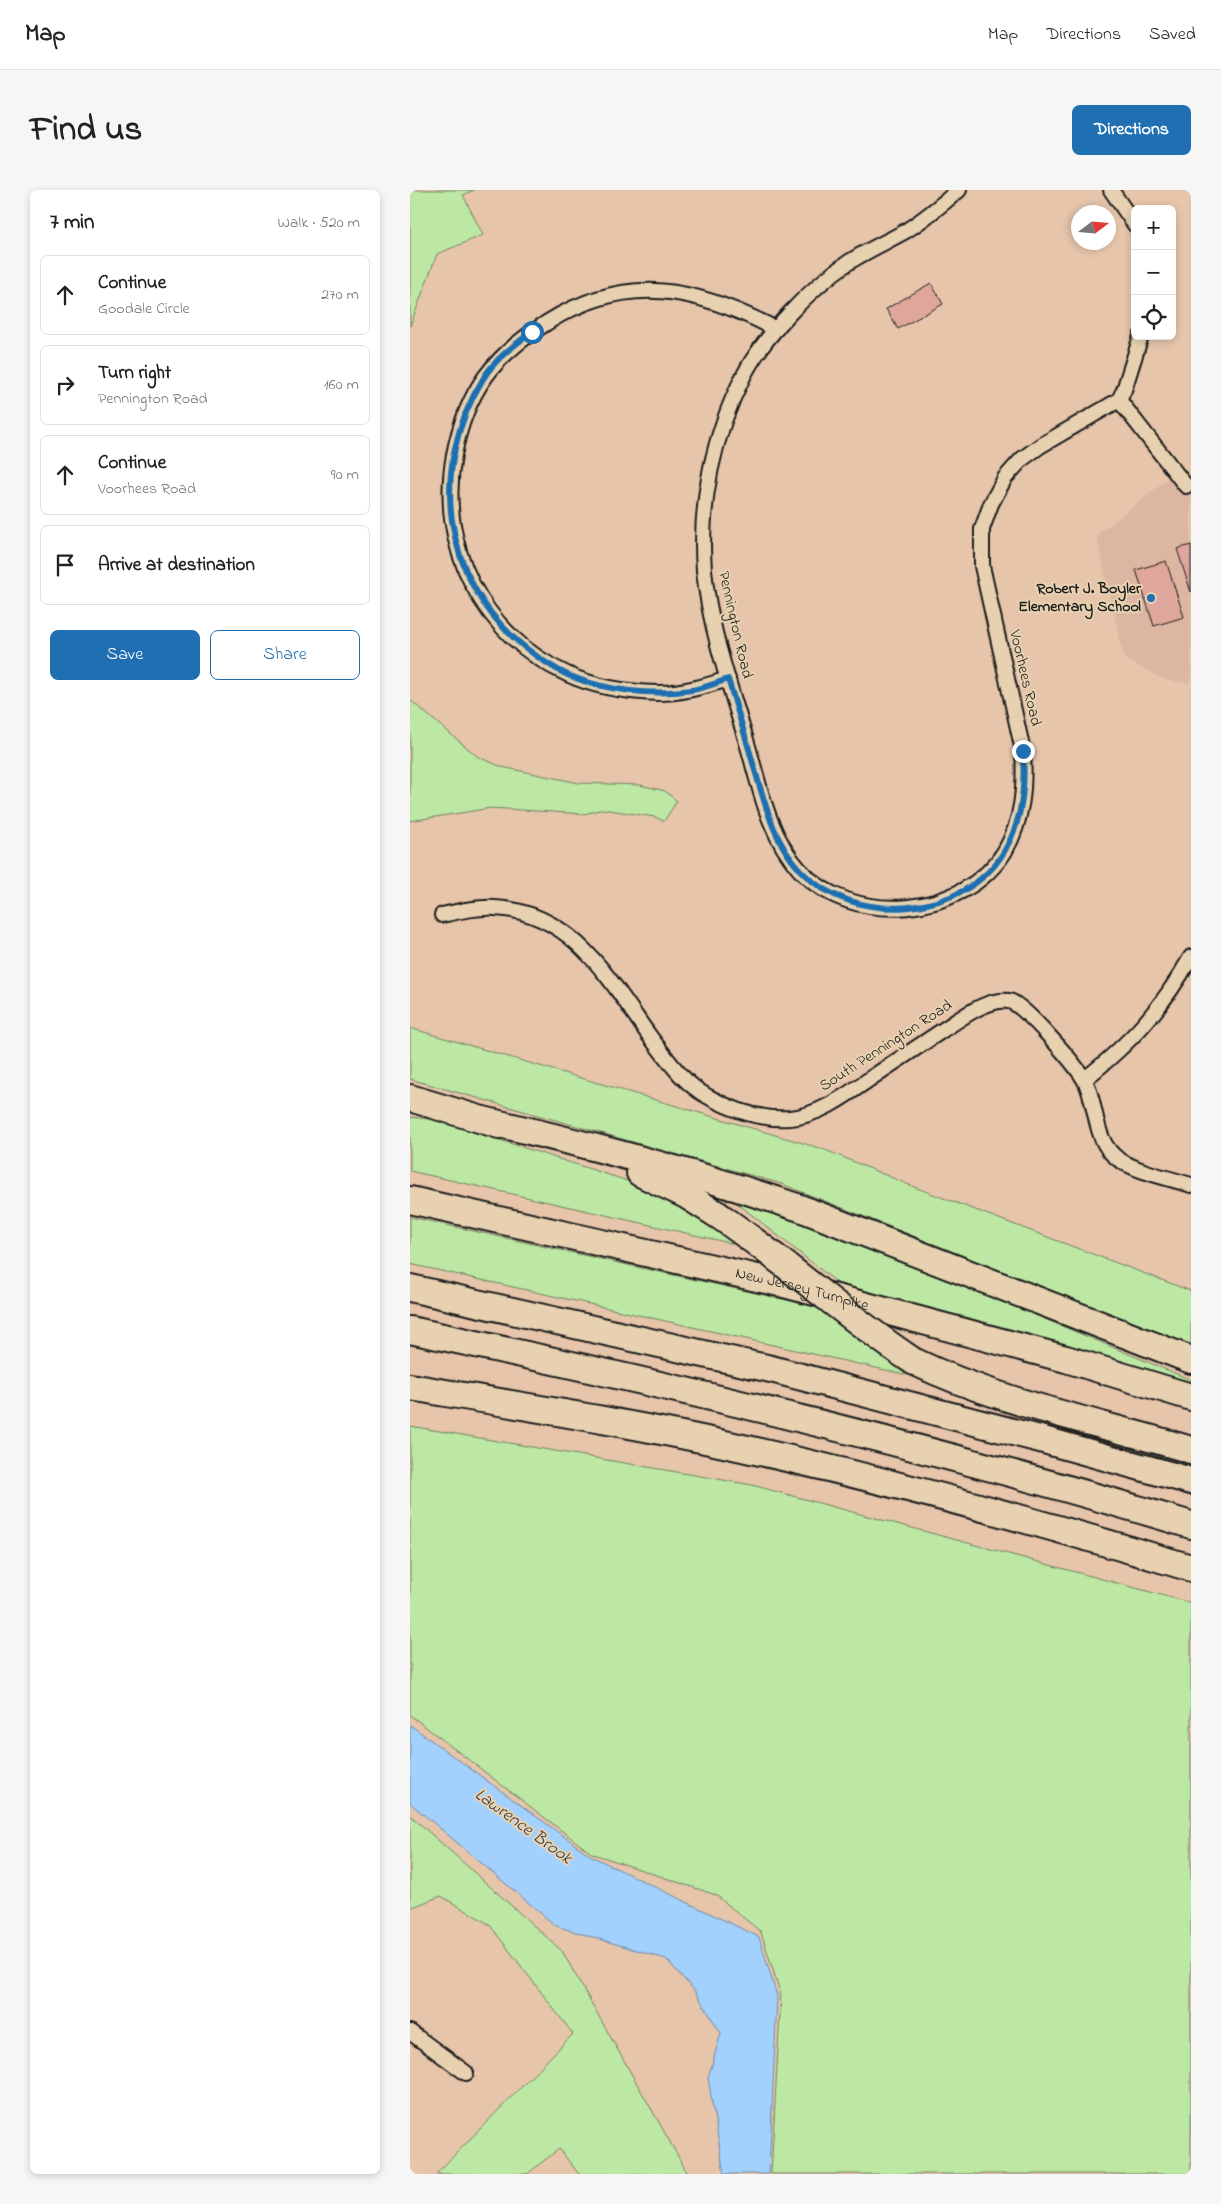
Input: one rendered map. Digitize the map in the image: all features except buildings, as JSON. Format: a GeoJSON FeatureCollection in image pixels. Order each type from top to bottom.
{"type":"FeatureCollection","features":[{"type":"Feature","properties":{"kind":"highway"},"geometry":{"type":"LineString","coordinates":[[410,1098],[616,1163],[686,1195],[745,1234],[882,1340],[913,1361],[945,1376],[984,1391],[1191,1450]]}},
{"type":"Feature","properties":{"kind":"highway"},"geometry":{"type":"LineString","coordinates":[[483,1120],[585,1144],[750,1191],[800,1208],[1191,1360]]}},
{"type":"Feature","properties":{"kind":"highway","name":"New Jersey Turnpike"},"geometry":{"type":"LineString","coordinates":[[410,1200],[784,1284],[1066,1359],[1191,1397]]}},
{"type":"Feature","properties":{"kind":"highway"},"geometry":{"type":"LineString","coordinates":[[410,1288],[771,1369],[1040,1439],[1191,1482]]}},
{"type":"Feature","properties":{"kind":"highway"},"geometry":{"type":"LineString","coordinates":[[410,1330],[788,1416],[1020,1476],[1191,1525]]}},
{"type":"Feature","properties":{"kind":"highway"},"geometry":{"type":"LineString","coordinates":[[410,1337],[438,1336]]}},
{"type":"Feature","properties":{"kind":"highway"},"geometry":{"type":"LineString","coordinates":[[410,1388],[747,1449],[888,1483],[1191,1568]]}},
{"type":"Feature","properties":{"kind":"highway"},"geometry":{"type":"LineString","coordinates":[[410,1393],[465,1397]]}},
{"type":"Feature","properties":{"kind":"street","name":"Pennington Road"},"geometry":{"type":"LineString","coordinates":[[931,904],[902,908],[875,906],[845,900],[818,886],[800,870],[780,843],[770,820],[728,679],[711,612],[704,573],[702,536],[712,459],[728,413],[744,374],[776,328],[815,289],[848,263],[906,230],[959,190]]}},
{"type":"Feature","properties":{"kind":"street"},"geometry":{"type":"LineString","coordinates":[[1111,190],[1131,219]]}},
{"type":"Feature","properties":{"kind":"street"},"geometry":{"type":"LineString","coordinates":[[728,679],[693,690],[660,693],[596,684],[569,675],[544,662],[515,638],[491,614],[471,582],[458,553],[450,516],[450,479],[457,437],[468,406],[484,377],[507,351],[532,332],[561,314],[611,294],[668,291],[692,295],[724,304],[776,328]]}},
{"type":"Feature","properties":{"kind":"street"},"geometry":{"type":"LineString","coordinates":[[1139,340],[1124,390],[1119,400],[1186,486]]}},
{"type":"Feature","properties":{"kind":"street","name":"Voorhees Road"},"geometry":{"type":"LineString","coordinates":[[931,904],[969,888],[987,874],[1004,851],[1016,827],[1022,800],[1024,776],[1023,751],[982,566],[982,529],[991,504],[1005,478],[1022,459],[1040,446],[1119,400]]}},
{"type":"Feature","properties":{"kind":"street","name":"South Pennington Road"},"geometry":{"type":"LineString","coordinates":[[442,915],[471,909],[495,908],[523,912],[569,934],[591,956],[680,1077],[706,1096],[727,1106],[770,1119],[793,1118],[814,1112],[840,1098],[965,1015],[998,1001],[1011,1001],[1020,1006],[1043,1029],[1085,1079],[1093,1101],[1098,1127],[1106,1145],[1118,1158],[1134,1166],[1191,1185]]}},
{"type":"Feature","properties":{"kind":"street"},"geometry":{"type":"LineString","coordinates":[[1085,1079],[1118,1053],[1147,1022],[1171,992],[1191,957]]}},
{"type":"Feature","properties":{"kind":"street"},"geometry":{"type":"LineString","coordinates":[[410,2032],[466,2073]]}},
{"type":"Feature","properties":{"kind":"shaded area","name":"Robert J. Boyler Elementary School"},"geometry":{"type":"Polygon","coordinates":[[[1169,478],[1180,493],[1191,486],[1191,677],[1189,683],[1164,680],[1124,658],[1097,538],[1098,534],[1169,478]]]}},
{"type":"Feature","properties":{"kind":"green space"},"geometry":{"type":"Polygon","coordinates":[[[410,190],[474,190],[463,195],[483,235],[437,254],[410,326],[410,190]]]}},
{"type":"Feature","properties":{"kind":"green space"},"geometry":{"type":"Polygon","coordinates":[[[410,700],[478,757],[502,767],[579,783],[640,785],[665,791],[677,801],[664,821],[655,817],[603,809],[584,814],[491,808],[410,821],[410,700]]]}},
{"type":"Feature","properties":{"kind":"green space"},"geometry":{"type":"Polygon","coordinates":[[[410,1028],[823,1149],[914,1187],[1191,1291],[1191,1346],[782,1184],[410,1079],[410,1028]]]}},
{"type":"Feature","properties":{"kind":"green space"},"geometry":{"type":"Polygon","coordinates":[[[410,1117],[437,1120],[656,1190],[748,1247],[410,1171],[410,1117]]]}},
{"type":"Feature","properties":{"kind":"green space"},"geometry":{"type":"Polygon","coordinates":[[[733,1200],[837,1232],[1191,1380],[1191,1385],[844,1288],[733,1200]]]}},
{"type":"Feature","properties":{"kind":"green space"},"geometry":{"type":"Polygon","coordinates":[[[410,1217],[823,1308],[912,1376],[410,1264],[410,1217]]]}},
{"type":"Feature","properties":{"kind":"green space"},"geometry":{"type":"Polygon","coordinates":[[[410,1426],[752,1485],[1191,1603],[1191,2174],[771,2174],[781,1995],[761,1932],[716,1895],[591,1853],[410,1715],[410,1426]]]}},
{"type":"Feature","properties":{"kind":"green space"},"geometry":{"type":"Polygon","coordinates":[[[410,1815],[562,1951],[688,2174],[579,2174],[559,2149],[527,2174],[436,2174],[573,2034],[489,1924],[441,1896],[410,1908],[410,1815]]]}},
{"type":"Feature","properties":{"kind":"water","name":"Lawrence Brook"},"geometry":{"type":"Polygon","coordinates":[[[410,1725],[591,1856],[759,1937],[777,1996],[769,2174],[724,2174],[708,2078],[721,2033],[694,1990],[666,1959],[556,1926],[410,1803],[410,1725]]]}},
{"type":"Feature","properties":{"kind":"place","name":"Robert J. Boyler Elementary School"},"geometry":{"type":"Point","coordinates":[1151,598]}},
{"type":"Feature","properties":{"kind":"route"},"geometry":{"type":"LineString","coordinates":[[532,332],[507,351],[484,377],[468,406],[457,437],[450,479],[450,516],[458,553],[471,582],[491,614],[515,638],[544,662],[569,675],[596,684],[660,693],[693,690],[728,679],[770,820],[780,843],[800,870],[818,886],[845,900],[875,906],[902,908],[931,904],[969,888],[987,874],[1004,851],[1016,827],[1022,800],[1024,776],[1023,751]]}}]}
